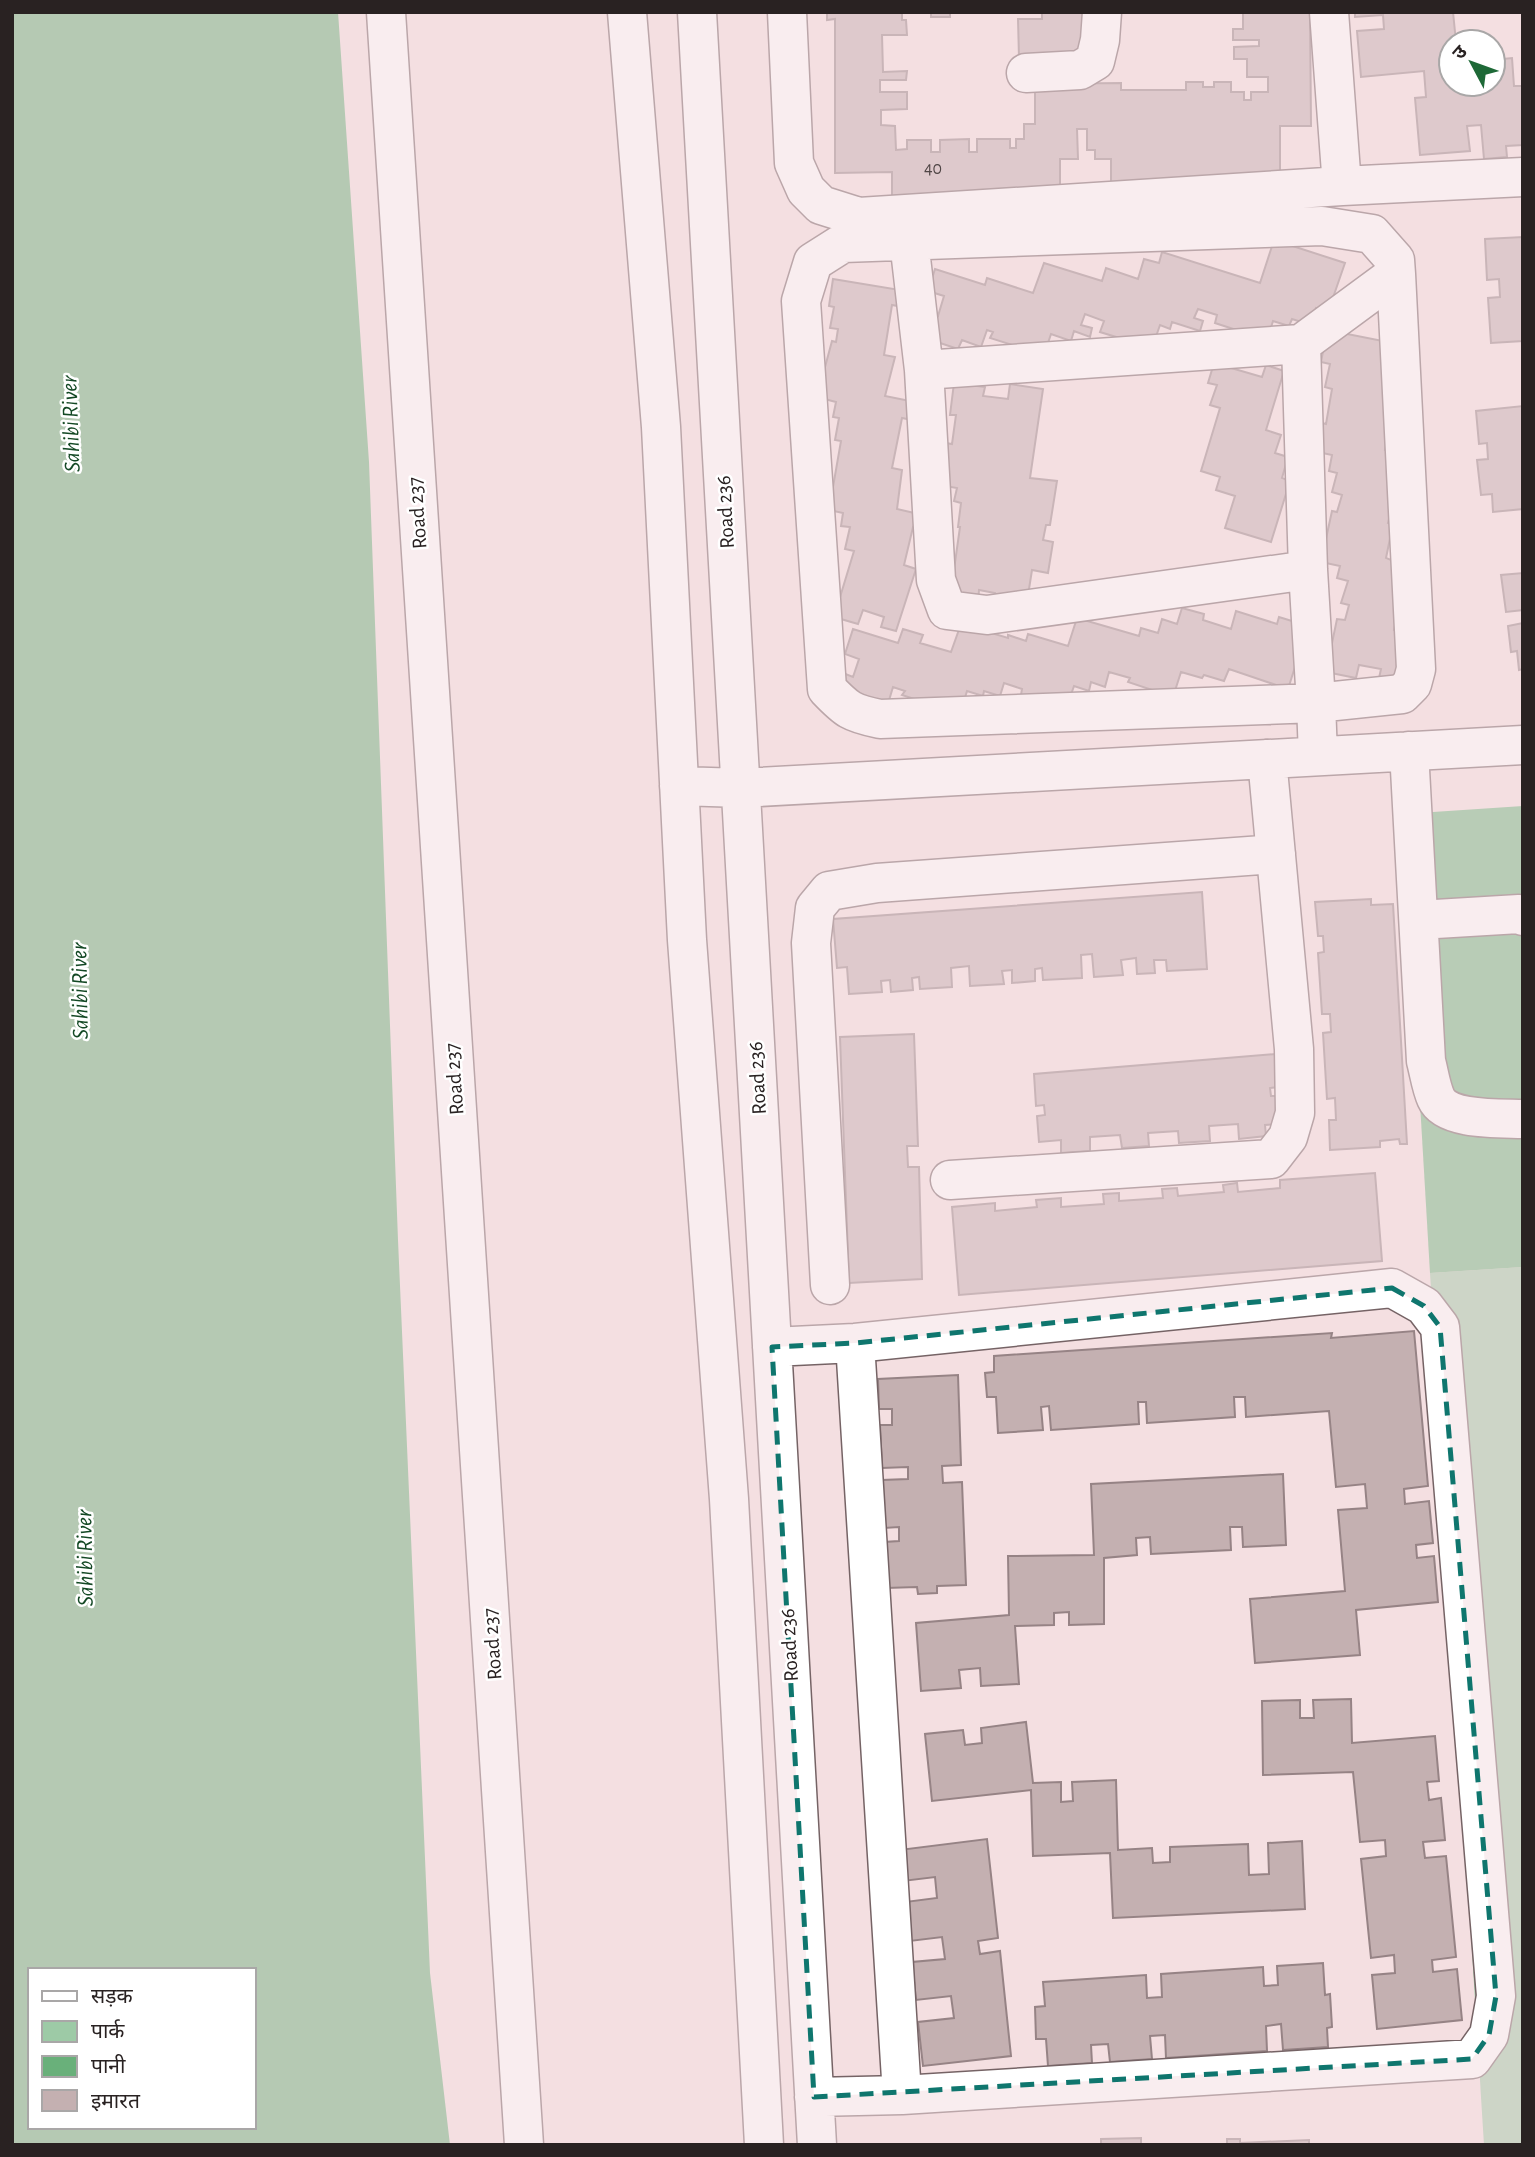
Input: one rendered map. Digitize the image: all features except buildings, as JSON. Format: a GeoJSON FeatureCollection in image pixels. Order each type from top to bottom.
{"type":"FeatureCollection","features":[{"type":"Feature","properties":{"kind":"street","name":"Road 237"},"geometry":{"type":"LineString","coordinates":[[386,12],[524,2145]]}},
{"type":"Feature","properties":{"kind":"street"},"geometry":{"type":"LineString","coordinates":[[627,12],[661,427],[687,940],[729,1499],[764,2145]]}},
{"type":"Feature","properties":{"kind":"street","name":"Road 236"},"geometry":{"type":"LineString","coordinates":[[697,12],[817,2145]]}},
{"type":"Feature","properties":{"kind":"street"},"geometry":{"type":"LineString","coordinates":[[787,12],[794,163],[806,190],[821,205],[859,217],[1523,177]]}},
{"type":"Feature","properties":{"kind":"street"},"geometry":{"type":"LineString","coordinates":[[1027,73],[1080,70],[1095,61],[1102,12]]}},
{"type":"Feature","properties":{"kind":"street"},"geometry":{"type":"LineString","coordinates":[[1329,12],[1342,186]]}},
{"type":"Feature","properties":{"kind":"street"},"geometry":{"type":"LineString","coordinates":[[1322,226],[1371,234],[1395,260],[1416,669],[1412,684],[1402,694],[1315,703],[880,719],[857,715],[843,705],[827,689],[801,301],[813,262],[843,243],[909,241],[1322,226]]}},
{"type":"Feature","properties":{"kind":"street"},"geometry":{"type":"LineString","coordinates":[[909,241],[924,370],[936,580],[947,610],[987,615],[1308,570]]}},
{"type":"Feature","properties":{"kind":"street"},"geometry":{"type":"LineString","coordinates":[[924,370],[1301,344],[1396,274]]}},
{"type":"Feature","properties":{"kind":"street"},"geometry":{"type":"LineString","coordinates":[[1301,344],[1308,570],[1318,756]]}},
{"type":"Feature","properties":{"kind":"street"},"geometry":{"type":"LineString","coordinates":[[678,786],[741,788],[1523,745]]}},
{"type":"Feature","properties":{"kind":"street"},"geometry":{"type":"LineString","coordinates":[[1409,751],[1426,1061],[1437,1100],[1453,1113],[1523,1119]]}},
{"type":"Feature","properties":{"kind":"street"},"geometry":{"type":"LineString","coordinates":[[950,1180],[1271,1158],[1288,1137],[1295,1113],[1294,1049],[1267,759]]}},
{"type":"Feature","properties":{"kind":"street"},"geometry":{"type":"LineString","coordinates":[[830,1285],[811,943],[816,908],[830,891],[877,883],[1276,854]]}},
{"type":"Feature","properties":{"kind":"street"},"geometry":{"type":"LineString","coordinates":[[1419,920],[1519,914],[1523,916]]}},
{"type":"Feature","properties":{"kind":"street"},"geometry":{"type":"LineString","coordinates":[[772,1347],[855,1343],[1392,1288],[1424,1306],[1440,1327],[1496,1996],[1489,2035],[1472,2059],[902,2095],[814,2097]]}},
{"type":"Feature","properties":{"kind":"street"},"geometry":{"type":"LineString","coordinates":[[855,1343],[902,2095]]}},
{"type":"Feature","properties":{"kind":"highlighted area"},"geometry":{"type":"Polygon","coordinates":[[[1392,1288],[1424,1306],[1440,1327],[1496,1996],[1489,2035],[1472,2059],[814,2097],[772,1347],[855,1343],[1392,1288]]]}},
{"type":"Feature","properties":{"kind":"green space"},"geometry":{"type":"Polygon","coordinates":[[[1523,1267],[1523,2145],[1484,2145],[1430,1273],[1523,1267]]]}},
{"type":"Feature","properties":{"kind":"shaded area"},"geometry":{"type":"Polygon","coordinates":[[[1523,806],[1523,1267],[1430,1273],[1403,814],[1523,806]]]}},
{"type":"Feature","properties":{"kind":"water","name":"Sahibi River"},"geometry":{"type":"Polygon","coordinates":[[[12,12],[338,12],[369,462],[398,1240],[430,1973],[450,2145],[12,2145],[12,12]]]}}]}
